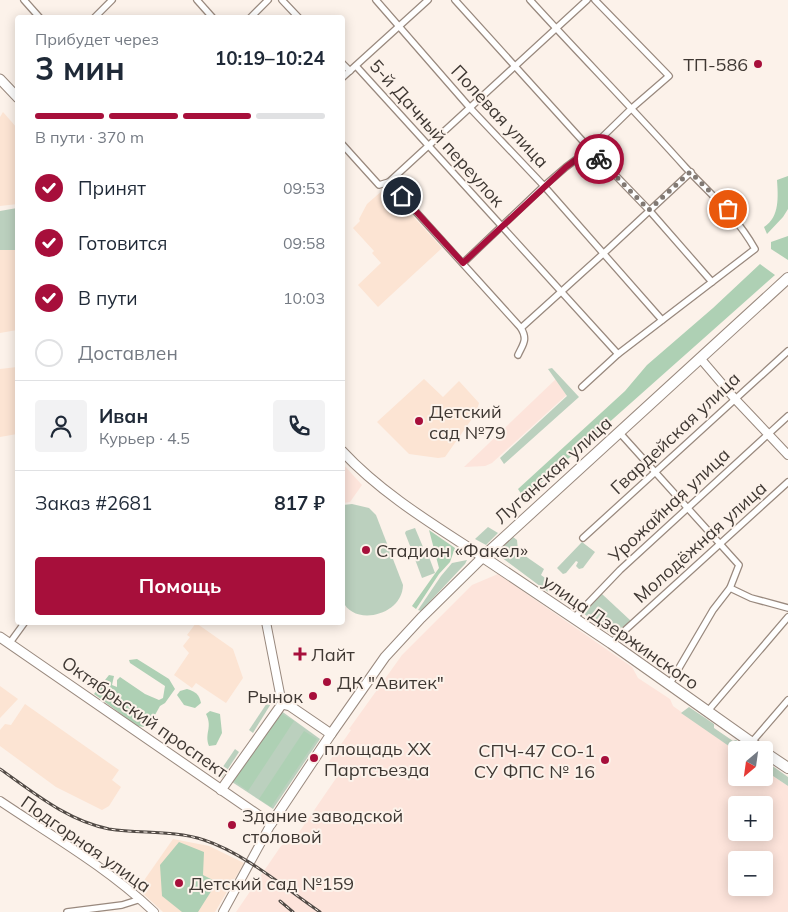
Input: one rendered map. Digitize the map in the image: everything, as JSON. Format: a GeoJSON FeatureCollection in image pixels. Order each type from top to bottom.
{"type":"FeatureCollection","features":[{"type":"Feature","properties":{"kind":"highway","name":"Луганская улица"},"geometry":{"type":"LineString","coordinates":[[483,557],[700,358],[786,283]]}},
{"type":"Feature","properties":{"kind":"highway","name":"улица Дзержинского"},"geometry":{"type":"LineString","coordinates":[[483,557],[611,643],[748,741]]}},
{"type":"Feature","properties":{"kind":"highway","name":"улица Дзержинского"},"geometry":{"type":"LineString","coordinates":[[773,758],[788,768]]}},
{"type":"Feature","properties":{"kind":"main road"},"geometry":{"type":"LineString","coordinates":[[0,79],[15,95]]}},
{"type":"Feature","properties":{"kind":"main road","name":"улица Дзержинского"},"geometry":{"type":"LineString","coordinates":[[345,454],[363,472],[394,496],[483,557]]}},
{"type":"Feature","properties":{"kind":"main road","name":"Луганская улица"},"geometry":{"type":"LineString","coordinates":[[271,824],[331,734],[396,643],[483,557]]}},
{"type":"Feature","properties":{"kind":"main road","name":"Октябрьский проспект"},"geometry":{"type":"LineString","coordinates":[[0,638],[271,824]]}},
{"type":"Feature","properties":{"kind":"main road"},"geometry":{"type":"LineString","coordinates":[[222,790],[282,704],[290,706],[331,734]]}},
{"type":"Feature","properties":{"kind":"street"},"geometry":{"type":"LineString","coordinates":[[24,0],[37,15]]}},
{"type":"Feature","properties":{"kind":"street"},"geometry":{"type":"LineString","coordinates":[[97,15],[112,0]]}},
{"type":"Feature","properties":{"kind":"street"},"geometry":{"type":"LineString","coordinates":[[197,0],[210,15]]}},
{"type":"Feature","properties":{"kind":"street"},"geometry":{"type":"LineString","coordinates":[[253,15],[268,0]]}},
{"type":"Feature","properties":{"kind":"street"},"geometry":{"type":"LineString","coordinates":[[282,0],[296,15]]}},
{"type":"Feature","properties":{"kind":"street","name":"Полевая улица"},"geometry":{"type":"LineString","coordinates":[[376,0],[662,320]]}},
{"type":"Feature","properties":{"kind":"street"},"geometry":{"type":"LineString","coordinates":[[345,75],[428,0]]}},
{"type":"Feature","properties":{"kind":"street"},"geometry":{"type":"LineString","coordinates":[[456,0],[590,149],[649,210],[712,282]]}},
{"type":"Feature","properties":{"kind":"street"},"geometry":{"type":"LineString","coordinates":[[530,0],[690,172],[728,209],[744,229],[755,248],[618,354],[582,387]]}},
{"type":"Feature","properties":{"kind":"street"},"geometry":{"type":"LineString","coordinates":[[345,147],[379,185],[389,182],[587,0]]}},
{"type":"Feature","properties":{"kind":"street"},"geometry":{"type":"LineString","coordinates":[[463,263],[544,186],[590,149],[668,76],[595,0]]}},
{"type":"Feature","properties":{"kind":"street"},"geometry":{"type":"LineString","coordinates":[[345,66],[350,71]]}},
{"type":"Feature","properties":{"kind":"street","name":"5-й Дачный переулок"},"geometry":{"type":"LineString","coordinates":[[356,66],[618,354]]}},
{"type":"Feature","properties":{"kind":"street"},"geometry":{"type":"LineString","coordinates":[[521,328],[690,172]]}},
{"type":"Feature","properties":{"kind":"street"},"geometry":{"type":"LineString","coordinates":[[389,182],[521,328],[525,335],[525,340],[518,355]]}},
{"type":"Feature","properties":{"kind":"street","name":"Гвардейская улица"},"geometry":{"type":"LineString","coordinates":[[583,538],[788,351]]}},
{"type":"Feature","properties":{"kind":"street"},"geometry":{"type":"LineString","coordinates":[[700,358],[735,399],[788,455]]}},
{"type":"Feature","properties":{"kind":"street","name":"Урожайная улица"},"geometry":{"type":"LineString","coordinates":[[574,618],[620,570],[788,416]]}},
{"type":"Feature","properties":{"kind":"street"},"geometry":{"type":"LineString","coordinates":[[619,432],[739,566],[730,588],[713,610],[669,685]]}},
{"type":"Feature","properties":{"kind":"street","name":"Молодёжная улица"},"geometry":{"type":"LineString","coordinates":[[611,643],[788,482]]}},
{"type":"Feature","properties":{"kind":"street"},"geometry":{"type":"LineString","coordinates":[[730,588],[751,598],[788,608]]}},
{"type":"Feature","properties":{"kind":"street"},"geometry":{"type":"LineString","coordinates":[[707,712],[788,617]]}},
{"type":"Feature","properties":{"kind":"street"},"geometry":{"type":"LineString","coordinates":[[9,644],[23,625]]}},
{"type":"Feature","properties":{"kind":"street"},"geometry":{"type":"LineString","coordinates":[[267,625],[282,704]]}},
{"type":"Feature","properties":{"kind":"street"},"geometry":{"type":"LineString","coordinates":[[753,741],[788,700]]}},
{"type":"Feature","properties":{"kind":"street","name":"Подгорная улица"},"geometry":{"type":"LineString","coordinates":[[0,801],[99,867],[154,912]]}},
{"type":"Feature","properties":{"kind":"street"},"geometry":{"type":"LineString","coordinates":[[223,912],[271,824]]}},
{"type":"Feature","properties":{"kind":"street"},"geometry":{"type":"LineString","coordinates":[[67,912],[122,905],[140,899]]}},
{"type":"Feature","properties":{"kind":"shaded area"},"geometry":{"type":"Polygon","coordinates":[[[3,112],[15,126],[15,204],[0,206],[0,117],[3,112]]]}},
{"type":"Feature","properties":{"kind":"shaded area"},"geometry":{"type":"Polygon","coordinates":[[[383,190],[390,191],[442,248],[378,307],[358,285],[381,263],[372,253],[374,251],[353,228],[360,221],[359,219],[367,204],[383,190]]]}},
{"type":"Feature","properties":{"kind":"shaded area"},"geometry":{"type":"Polygon","coordinates":[[[0,250],[15,250],[15,330],[0,333],[0,250]]]}},
{"type":"Feature","properties":{"kind":"shaded area"},"geometry":{"type":"Polygon","coordinates":[[[15,367],[15,434],[0,437],[0,369],[15,367]]]}},
{"type":"Feature","properties":{"kind":"shaded area"},"geometry":{"type":"Polygon","coordinates":[[[558,377],[571,391],[492,463],[485,466],[464,467],[558,377]]]}},
{"type":"Feature","properties":{"kind":"shaded area"},"geometry":{"type":"Polygon","coordinates":[[[424,379],[443,397],[459,381],[479,403],[476,413],[445,457],[438,458],[409,454],[377,422],[424,379]]]}},
{"type":"Feature","properties":{"kind":"shaded area"},"geometry":{"type":"Polygon","coordinates":[[[345,466],[362,485],[350,502],[345,503],[345,466]]]}},
{"type":"Feature","properties":{"kind":"shaded area"},"geometry":{"type":"Polygon","coordinates":[[[498,574],[632,667],[638,678],[670,699],[673,706],[728,745],[728,786],[773,786],[773,776],[788,786],[788,912],[236,912],[281,846],[286,842],[291,844],[341,771],[328,763],[351,730],[349,729],[402,655],[472,585],[498,574]]]}},
{"type":"Feature","properties":{"kind":"shaded area"},"geometry":{"type":"Polygon","coordinates":[[[194,625],[199,625],[233,649],[243,678],[226,703],[196,683],[192,688],[174,675],[189,653],[183,646],[190,637],[187,635],[194,625]]]}},
{"type":"Feature","properties":{"kind":"shaded area"},"geometry":{"type":"Polygon","coordinates":[[[0,686],[18,699],[0,718],[0,686]]]}},
{"type":"Feature","properties":{"kind":"shaded area"},"geometry":{"type":"Polygon","coordinates":[[[25,704],[119,770],[112,780],[121,787],[109,806],[102,810],[56,787],[0,746],[0,730],[5,724],[11,725],[25,704]]]}},
{"type":"Feature","properties":{"kind":"shaded area"},"geometry":{"type":"Polygon","coordinates":[[[173,839],[209,846],[244,863],[215,912],[163,912],[138,889],[173,839]]]}},
{"type":"Feature","properties":{"kind":"green space"},"geometry":{"type":"Polygon","coordinates":[[[788,176],[788,209],[767,234],[764,227],[773,218],[777,206],[777,180],[788,176]]]}},
{"type":"Feature","properties":{"kind":"green space"},"geometry":{"type":"Polygon","coordinates":[[[15,208],[15,250],[0,250],[0,211],[15,208]]]}},
{"type":"Feature","properties":{"kind":"green space"},"geometry":{"type":"Polygon","coordinates":[[[788,236],[788,260],[771,249],[771,242],[788,236]]]}},
{"type":"Feature","properties":{"kind":"green space"},"geometry":{"type":"Polygon","coordinates":[[[760,264],[775,275],[524,498],[518,489],[625,391],[647,365],[760,264]]]}},
{"type":"Feature","properties":{"kind":"green space"},"geometry":{"type":"Polygon","coordinates":[[[552,368],[579,397],[504,464],[500,458],[567,396],[548,369],[552,368]]]}},
{"type":"Feature","properties":{"kind":"green space","name":"Стадион «Факел»"},"geometry":{"type":"Polygon","coordinates":[[[352,504],[369,508],[376,515],[403,585],[401,596],[386,611],[366,615],[356,614],[348,609],[345,604],[345,505],[352,504]]]}},
{"type":"Feature","properties":{"kind":"green space"},"geometry":{"type":"Polygon","coordinates":[[[488,527],[498,533],[486,545],[475,539],[488,527]]]}},
{"type":"Feature","properties":{"kind":"green space"},"geometry":{"type":"Polygon","coordinates":[[[415,528],[423,547],[412,551],[405,533],[415,528]]]}},
{"type":"Feature","properties":{"kind":"green space"},"geometry":{"type":"Polygon","coordinates":[[[429,530],[455,548],[450,562],[439,574],[416,609],[412,606],[439,568],[429,530]]]}},
{"type":"Feature","properties":{"kind":"green space"},"geometry":{"type":"Polygon","coordinates":[[[513,537],[517,540],[518,551],[544,569],[541,575],[552,583],[552,587],[548,592],[499,554],[500,549],[513,537]]]}},
{"type":"Feature","properties":{"kind":"green space"},"geometry":{"type":"Polygon","coordinates":[[[582,542],[595,552],[583,568],[579,569],[576,566],[578,562],[576,561],[563,574],[557,568],[582,542]]]}},
{"type":"Feature","properties":{"kind":"green space"},"geometry":{"type":"Polygon","coordinates":[[[426,549],[435,573],[422,578],[413,554],[426,549]]]}},
{"type":"Feature","properties":{"kind":"green space"},"geometry":{"type":"Polygon","coordinates":[[[467,560],[421,611],[418,610],[452,563],[467,560]]]}},
{"type":"Feature","properties":{"kind":"green space"},"geometry":{"type":"Polygon","coordinates":[[[561,590],[580,605],[575,609],[554,595],[561,590]]]}},
{"type":"Feature","properties":{"kind":"green space"},"geometry":{"type":"Polygon","coordinates":[[[602,594],[631,621],[615,637],[583,613],[602,594]]]}},
{"type":"Feature","properties":{"kind":"green space"},"geometry":{"type":"Polygon","coordinates":[[[137,659],[169,679],[175,689],[165,703],[160,706],[151,722],[145,727],[137,726],[94,694],[109,675],[114,676],[112,685],[117,687],[117,680],[120,677],[145,694],[159,700],[163,698],[165,686],[130,663],[129,660],[137,659]]]}},
{"type":"Feature","properties":{"kind":"green space"},"geometry":{"type":"Polygon","coordinates":[[[187,689],[195,692],[199,697],[201,703],[195,708],[184,705],[177,695],[180,691],[187,689]]]}},
{"type":"Feature","properties":{"kind":"green space"},"geometry":{"type":"Polygon","coordinates":[[[269,700],[272,702],[253,733],[249,730],[269,700]]]}},
{"type":"Feature","properties":{"kind":"green space"},"geometry":{"type":"Polygon","coordinates":[[[689,707],[714,724],[714,728],[733,741],[728,741],[728,745],[681,713],[689,707]]]}},
{"type":"Feature","properties":{"kind":"green space"},"geometry":{"type":"Polygon","coordinates":[[[280,710],[320,739],[273,809],[232,782],[280,710]]]}},
{"type":"Feature","properties":{"kind":"green space"},"geometry":{"type":"Polygon","coordinates":[[[210,711],[220,714],[222,733],[216,745],[209,746],[207,737],[209,723],[206,714],[210,711]]]}},
{"type":"Feature","properties":{"kind":"green space"},"geometry":{"type":"Polygon","coordinates":[[[280,713],[294,721],[248,791],[234,781],[280,713]]]}},
{"type":"Feature","properties":{"kind":"green space"},"geometry":{"type":"Polygon","coordinates":[[[304,731],[317,739],[271,807],[259,799],[304,731]]]}},
{"type":"Feature","properties":{"kind":"green space"},"geometry":{"type":"Polygon","coordinates":[[[235,749],[239,752],[222,778],[216,777],[235,749]]]}},
{"type":"Feature","properties":{"kind":"green space"},"geometry":{"type":"Polygon","coordinates":[[[773,766],[788,777],[788,786],[773,776],[773,766]]]}},
{"type":"Feature","properties":{"kind":"green space"},"geometry":{"type":"Polygon","coordinates":[[[179,842],[204,852],[203,875],[217,882],[198,912],[182,912],[162,896],[160,865],[179,842]]]}},
{"type":"Feature","properties":{"kind":"railway"},"geometry":{"type":"LineString","coordinates":[[0,769],[52,805],[79,820],[109,829],[169,833],[192,837],[219,846],[249,862],[320,912]]}},
{"type":"Feature","properties":{"kind":"railway"},"geometry":{"type":"LineString","coordinates":[[280,901],[293,912]]}},
{"type":"Feature","properties":{"kind":"way so far"},"geometry":{"type":"LineString","coordinates":[[599,159],[649,210],[690,172],[728,209]]}},
{"type":"Feature","properties":{"kind":"place","name":"ТП-586"},"geometry":{"type":"Point","coordinates":[758,64]}},
{"type":"Feature","properties":{"kind":"place","name":"Детский сад №79"},"geometry":{"type":"Point","coordinates":[419,421]}},
{"type":"Feature","properties":{"kind":"place","name":"Стадион «Факел»"},"geometry":{"type":"Point","coordinates":[366,550]}},
{"type":"Feature","properties":{"kind":"place","name":"Лайт"},"geometry":{"type":"Point","coordinates":[300,654]}},
{"type":"Feature","properties":{"kind":"place","name":"ДК \"Авитек\""},"geometry":{"type":"Point","coordinates":[327,682]}},
{"type":"Feature","properties":{"kind":"place","name":"Рынок"},"geometry":{"type":"Point","coordinates":[313,696]}},
{"type":"Feature","properties":{"kind":"place","name":"площадь XX Партсъезда"},"geometry":{"type":"Point","coordinates":[314,758]}},
{"type":"Feature","properties":{"kind":"place","name":"СПЧ-47 СО-1 СУ ФПС № 16"},"geometry":{"type":"Point","coordinates":[605,760]}},
{"type":"Feature","properties":{"kind":"place","name":"Здание заводской столовой"},"geometry":{"type":"Point","coordinates":[232,825]}},
{"type":"Feature","properties":{"kind":"place","name":"Детский сад №159"},"geometry":{"type":"Point","coordinates":[179,883]}},
{"type":"Feature","properties":{"kind":"route"},"geometry":{"type":"LineString","coordinates":[[402,196],[463,263],[566,167],[590,149],[599,159]]}}]}
